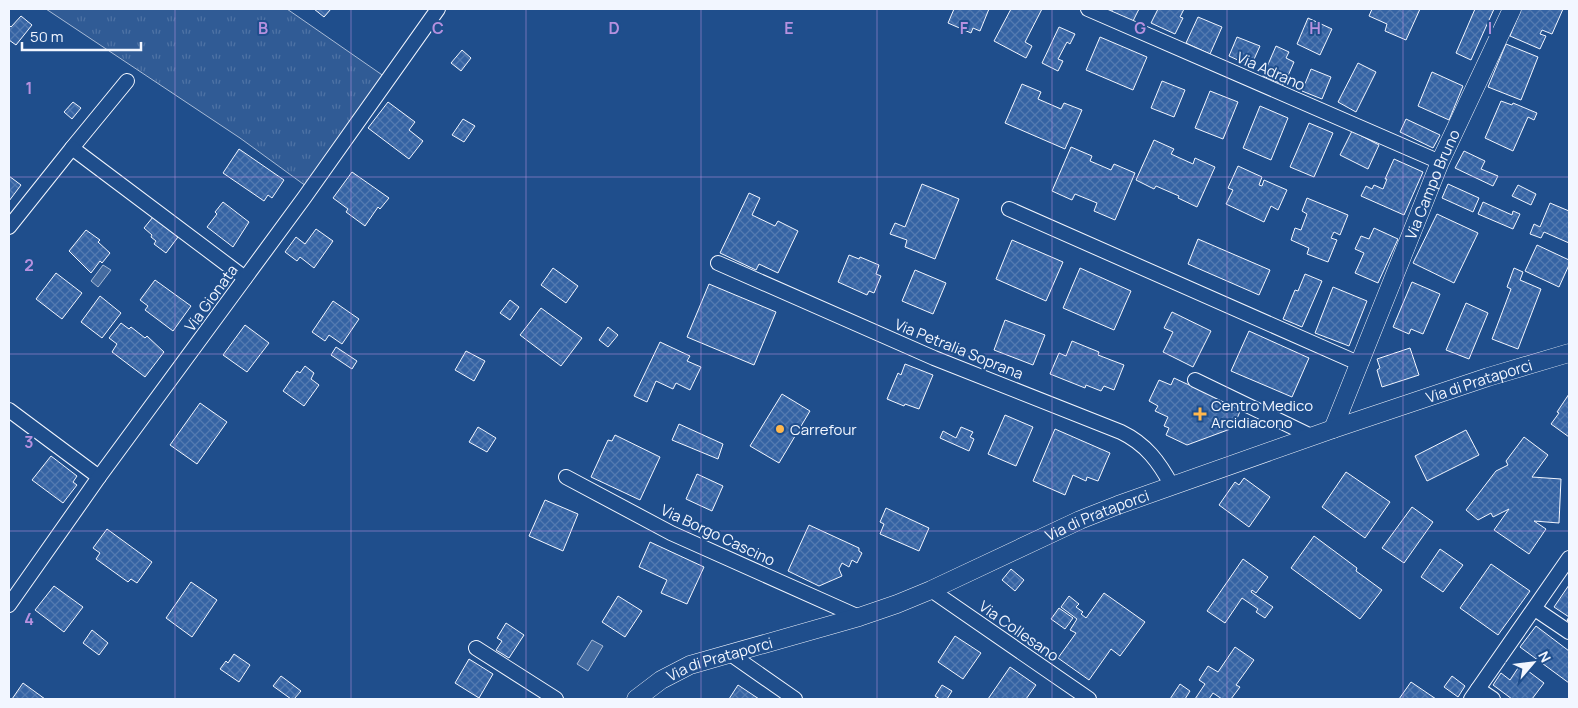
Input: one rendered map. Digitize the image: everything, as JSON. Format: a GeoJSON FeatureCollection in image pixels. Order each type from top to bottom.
{"type":"FeatureCollection","features":[{"type":"Feature","properties":{"kind":"street","name":"Via Gionata"},"geometry":{"type":"LineString","coordinates":[[9,605],[99,477],[245,278],[438,9]]}},
{"type":"Feature","properties":{"kind":"street","name":"Via Adrano"},"geometry":{"type":"LineString","coordinates":[[1088,9],[1440,162]]}},
{"type":"Feature","properties":{"kind":"street","name":"Via Campo Bruno"},"geometry":{"type":"LineString","coordinates":[[1333,428],[1440,162],[1512,9]]}},
{"type":"Feature","properties":{"kind":"street"},"geometry":{"type":"LineString","coordinates":[[9,227],[127,81]]}},
{"type":"Feature","properties":{"kind":"street"},"geometry":{"type":"LineString","coordinates":[[72,148],[245,278]]}},
{"type":"Feature","properties":{"kind":"street"},"geometry":{"type":"LineString","coordinates":[[1010,209],[1358,363]]}},
{"type":"Feature","properties":{"kind":"street","name":"Via Petralia Soprana"},"geometry":{"type":"LineString","coordinates":[[718,263],[934,358],[1122,432],[1146,448],[1159,464],[1172,486]]}},
{"type":"Feature","properties":{"kind":"street","name":"Via di Prataporci"},"geometry":{"type":"LineString","coordinates":[[636,699],[676,671],[690,665],[898,604],[1080,520],[1333,428],[1569,352]]}},
{"type":"Feature","properties":{"kind":"street"},"geometry":{"type":"LineString","coordinates":[[1195,380],[1311,436]]}},
{"type":"Feature","properties":{"kind":"street"},"geometry":{"type":"LineString","coordinates":[[9,410],[99,477]]}},
{"type":"Feature","properties":{"kind":"street","name":"Via Borgo Cascino"},"geometry":{"type":"LineString","coordinates":[[566,477],[671,533],[859,617]]}},
{"type":"Feature","properties":{"kind":"street"},"geometry":{"type":"LineString","coordinates":[[1493,699],[1475,694],[1569,558]]}},
{"type":"Feature","properties":{"kind":"street","name":"Via Collesano"},"geometry":{"type":"LineString","coordinates":[[931,590],[1089,699]]}},
{"type":"Feature","properties":{"kind":"street"},"geometry":{"type":"LineString","coordinates":[[1535,609],[1569,632]]}},
{"type":"Feature","properties":{"kind":"street"},"geometry":{"type":"LineString","coordinates":[[476,648],[556,699]]}},
{"type":"Feature","properties":{"kind":"street"},"geometry":{"type":"LineString","coordinates":[[730,653],[795,699]]}},
{"type":"Feature","properties":{"kind":"green space"},"geometry":{"type":"Polygon","coordinates":[[[46,9],[287,9],[388,79],[310,189],[240,138],[46,9]]]}},
{"type":"Feature","properties":{"kind":"shaded area"},"geometry":{"type":"Polygon","coordinates":[[[103,265],[111,270],[98,287],[91,281],[103,265]]]}},
{"type":"Feature","properties":{"kind":"shaded area"},"geometry":{"type":"Polygon","coordinates":[[[592,640],[603,646],[588,671],[577,664],[592,640]]]}},
{"type":"Feature","properties":{"kind":"building"},"geometry":{"type":"Polygon","coordinates":[[[314,9],[331,9],[324,17],[314,9]]]}},
{"type":"Feature","properties":{"kind":"building"},"geometry":{"type":"Polygon","coordinates":[[[954,9],[989,9],[980,31],[973,28],[971,33],[948,23],[954,9]]]}},
{"type":"Feature","properties":{"kind":"building"},"geometry":{"type":"Polygon","coordinates":[[[1011,9],[1042,9],[1025,42],[1032,46],[1026,58],[994,41],[1011,9]]]}},
{"type":"Feature","properties":{"kind":"building"},"geometry":{"type":"Polygon","coordinates":[[[1113,9],[1139,9],[1132,23],[1111,12],[1113,9]]]}},
{"type":"Feature","properties":{"kind":"building"},"geometry":{"type":"Polygon","coordinates":[[[1158,9],[1184,9],[1180,17],[1183,18],[1175,34],[1151,23],[1158,9]]]}},
{"type":"Feature","properties":{"kind":"building"},"geometry":{"type":"Polygon","coordinates":[[[1372,9],[1420,9],[1406,40],[1385,31],[1387,24],[1369,16],[1372,9]]]}},
{"type":"Feature","properties":{"kind":"building"},"geometry":{"type":"Polygon","coordinates":[[[1475,9],[1494,9],[1471,60],[1456,53],[1475,9]]]}},
{"type":"Feature","properties":{"kind":"building"},"geometry":{"type":"Polygon","coordinates":[[[1521,9],[1563,9],[1552,34],[1542,30],[1540,34],[1546,36],[1540,49],[1510,36],[1521,9]]]}},
{"type":"Feature","properties":{"kind":"building"},"geometry":{"type":"Polygon","coordinates":[[[21,16],[32,25],[16,45],[9,40],[9,25],[11,27],[21,16]]]}},
{"type":"Feature","properties":{"kind":"building"},"geometry":{"type":"Polygon","coordinates":[[[1198,17],[1222,27],[1210,54],[1186,43],[1198,17]]]}},
{"type":"Feature","properties":{"kind":"building"},"geometry":{"type":"Polygon","coordinates":[[[1308,18],[1332,29],[1320,55],[1297,44],[1308,18]]]}},
{"type":"Feature","properties":{"kind":"building"},"geometry":{"type":"Polygon","coordinates":[[[1059,27],[1075,34],[1070,44],[1067,42],[1058,59],[1063,61],[1058,71],[1042,63],[1059,27]]]}},
{"type":"Feature","properties":{"kind":"building"},"geometry":{"type":"Polygon","coordinates":[[[1100,37],[1147,57],[1133,90],[1086,70],[1100,37]]]}},
{"type":"Feature","properties":{"kind":"building"},"geometry":{"type":"Polygon","coordinates":[[[1237,37],[1260,46],[1251,66],[1229,56],[1237,37]]]}},
{"type":"Feature","properties":{"kind":"building"},"geometry":{"type":"Polygon","coordinates":[[[1506,44],[1538,57],[1521,100],[1488,87],[1506,44]]]}},
{"type":"Feature","properties":{"kind":"building"},"geometry":{"type":"Polygon","coordinates":[[[1276,46],[1289,52],[1286,58],[1294,62],[1284,85],[1263,76],[1276,46]]]}},
{"type":"Feature","properties":{"kind":"building"},"geometry":{"type":"Polygon","coordinates":[[[462,50],[471,58],[461,71],[451,63],[462,50]]]}},
{"type":"Feature","properties":{"kind":"building"},"geometry":{"type":"Polygon","coordinates":[[[1358,63],[1376,72],[1356,112],[1338,102],[1358,63]]]}},
{"type":"Feature","properties":{"kind":"building"},"geometry":{"type":"Polygon","coordinates":[[[1311,69],[1331,77],[1322,99],[1302,91],[1311,69]]]}},
{"type":"Feature","properties":{"kind":"building"},"geometry":{"type":"Polygon","coordinates":[[[1432,72],[1463,86],[1449,120],[1418,106],[1432,72]]]}},
{"type":"Feature","properties":{"kind":"building"},"geometry":{"type":"Polygon","coordinates":[[[1162,81],[1185,90],[1174,117],[1151,108],[1162,81]]]}},
{"type":"Feature","properties":{"kind":"building"},"geometry":{"type":"Polygon","coordinates":[[[1022,84],[1041,92],[1038,99],[1061,109],[1064,103],[1082,110],[1065,149],[1005,123],[1022,84]]]}},
{"type":"Feature","properties":{"kind":"building"},"geometry":{"type":"Polygon","coordinates":[[[1210,91],[1238,102],[1223,139],[1195,128],[1210,91]]]}},
{"type":"Feature","properties":{"kind":"building"},"geometry":{"type":"Polygon","coordinates":[[[1501,101],[1512,105],[1513,103],[1537,113],[1534,120],[1528,117],[1513,151],[1485,138],[1501,101]]]}},
{"type":"Feature","properties":{"kind":"building"},"geometry":{"type":"Polygon","coordinates":[[[73,102],[81,108],[72,119],[64,112],[73,102]]]}},
{"type":"Feature","properties":{"kind":"building"},"geometry":{"type":"Polygon","coordinates":[[[388,102],[415,122],[409,130],[423,141],[409,159],[368,128],[388,102]]]}},
{"type":"Feature","properties":{"kind":"building"},"geometry":{"type":"Polygon","coordinates":[[[1260,106],[1288,118],[1271,160],[1243,148],[1260,106]]]}},
{"type":"Feature","properties":{"kind":"building"},"geometry":{"type":"Polygon","coordinates":[[[463,119],[475,126],[464,142],[452,135],[463,119]]]}},
{"type":"Feature","properties":{"kind":"building"},"geometry":{"type":"Polygon","coordinates":[[[1406,119],[1440,135],[1433,148],[1400,132],[1406,119]]]}},
{"type":"Feature","properties":{"kind":"building"},"geometry":{"type":"Polygon","coordinates":[[[1309,123],[1333,133],[1314,177],[1290,167],[1309,123]]]}},
{"type":"Feature","properties":{"kind":"building"},"geometry":{"type":"Polygon","coordinates":[[[1352,131],[1379,145],[1368,169],[1340,155],[1352,131]]]}},
{"type":"Feature","properties":{"kind":"building"},"geometry":{"type":"Polygon","coordinates":[[[1154,140],[1174,149],[1171,154],[1193,164],[1195,158],[1215,167],[1197,207],[1178,198],[1179,196],[1156,186],[1154,189],[1136,180],[1154,140]]]}},
{"type":"Feature","properties":{"kind":"building"},"geometry":{"type":"Polygon","coordinates":[[[1071,147],[1092,156],[1090,161],[1111,170],[1114,164],[1135,173],[1115,220],[1094,211],[1097,203],[1075,194],[1072,200],[1052,191],[1071,147]]]}},
{"type":"Feature","properties":{"kind":"building"},"geometry":{"type":"Polygon","coordinates":[[[239,149],[284,180],[272,198],[268,195],[264,201],[223,173],[239,149]]]}},
{"type":"Feature","properties":{"kind":"building"},"geometry":{"type":"Polygon","coordinates":[[[1464,151],[1485,161],[1481,169],[1498,176],[1493,186],[1455,168],[1464,151]]]}},
{"type":"Feature","properties":{"kind":"building"},"geometry":{"type":"Polygon","coordinates":[[[1394,159],[1423,172],[1404,215],[1361,196],[1366,186],[1372,189],[1374,185],[1383,189],[1387,179],[1385,179],[1394,159]]]}},
{"type":"Feature","properties":{"kind":"building"},"geometry":{"type":"Polygon","coordinates":[[[1238,166],[1262,177],[1259,185],[1262,186],[1264,180],[1287,190],[1278,210],[1271,206],[1264,222],[1226,204],[1233,190],[1228,188],[1238,166]]]}},
{"type":"Feature","properties":{"kind":"building"},"geometry":{"type":"Polygon","coordinates":[[[352,172],[389,198],[380,209],[378,207],[365,226],[346,212],[348,209],[333,198],[352,172]]]}},
{"type":"Feature","properties":{"kind":"building"},"geometry":{"type":"Polygon","coordinates":[[[9,176],[21,185],[9,201],[9,176]]]}},
{"type":"Feature","properties":{"kind":"building"},"geometry":{"type":"Polygon","coordinates":[[[922,184],[959,199],[935,259],[905,247],[907,240],[890,234],[895,223],[905,227],[922,184]]]}},
{"type":"Feature","properties":{"kind":"building"},"geometry":{"type":"Polygon","coordinates":[[[1448,184],[1479,198],[1473,212],[1442,198],[1448,184]]]}},
{"type":"Feature","properties":{"kind":"building"},"geometry":{"type":"Polygon","coordinates":[[[1518,185],[1536,194],[1531,205],[1512,196],[1518,185]]]}},
{"type":"Feature","properties":{"kind":"building"},"geometry":{"type":"Polygon","coordinates":[[[749,193],[760,198],[752,215],[775,226],[778,221],[798,231],[778,273],[759,264],[756,270],[720,253],[749,193]]]}},
{"type":"Feature","properties":{"kind":"building"},"geometry":{"type":"Polygon","coordinates":[[[1307,198],[1348,215],[1340,235],[1334,232],[1331,238],[1337,240],[1328,262],[1307,254],[1309,248],[1291,240],[1295,228],[1301,230],[1307,214],[1302,211],[1307,198]]]}},
{"type":"Feature","properties":{"kind":"building"},"geometry":{"type":"Polygon","coordinates":[[[223,202],[249,222],[233,247],[207,227],[223,202]]]}},
{"type":"Feature","properties":{"kind":"building"},"geometry":{"type":"Polygon","coordinates":[[[1483,202],[1512,215],[1513,211],[1520,214],[1513,229],[1478,214],[1483,202]]]}},
{"type":"Feature","properties":{"kind":"building"},"geometry":{"type":"Polygon","coordinates":[[[1550,203],[1569,211],[1569,243],[1544,232],[1541,238],[1530,234],[1534,224],[1540,227],[1550,203]]]}},
{"type":"Feature","properties":{"kind":"building"},"geometry":{"type":"Polygon","coordinates":[[[1437,214],[1478,233],[1454,283],[1413,263],[1437,214]]]}},
{"type":"Feature","properties":{"kind":"building"},"geometry":{"type":"Polygon","coordinates":[[[153,217],[178,237],[166,253],[154,244],[156,241],[144,228],[153,217]]]}},
{"type":"Feature","properties":{"kind":"building"},"geometry":{"type":"Polygon","coordinates":[[[1374,228],[1398,239],[1378,283],[1355,273],[1364,253],[1355,249],[1361,236],[1369,239],[1374,228]]]}},
{"type":"Feature","properties":{"kind":"building"},"geometry":{"type":"Polygon","coordinates":[[[316,229],[333,241],[314,268],[300,257],[297,261],[285,252],[296,237],[305,244],[316,229]]]}},
{"type":"Feature","properties":{"kind":"building"},"geometry":{"type":"Polygon","coordinates":[[[86,230],[100,240],[98,242],[110,253],[102,263],[100,261],[91,273],[69,251],[86,230]]]}},
{"type":"Feature","properties":{"kind":"building"},"geometry":{"type":"Polygon","coordinates":[[[1198,239],[1270,270],[1259,295],[1188,264],[1198,239]]]}},
{"type":"Feature","properties":{"kind":"building"},"geometry":{"type":"Polygon","coordinates":[[[1012,240],[1063,262],[1046,301],[996,279],[1012,240]]]}},
{"type":"Feature","properties":{"kind":"building"},"geometry":{"type":"Polygon","coordinates":[[[1537,245],[1569,260],[1569,265],[1559,287],[1525,271],[1537,245]]]}},
{"type":"Feature","properties":{"kind":"building"},"geometry":{"type":"Polygon","coordinates":[[[849,255],[859,259],[860,257],[879,265],[876,274],[881,276],[874,293],[869,291],[867,295],[838,282],[849,255]]]}},
{"type":"Feature","properties":{"kind":"building"},"geometry":{"type":"Polygon","coordinates":[[[553,268],[578,286],[566,303],[541,285],[553,268]]]}},
{"type":"Feature","properties":{"kind":"building"},"geometry":{"type":"Polygon","coordinates":[[[1080,268],[1131,291],[1114,330],[1063,308],[1080,268]]]}},
{"type":"Feature","properties":{"kind":"building"},"geometry":{"type":"Polygon","coordinates":[[[1514,268],[1523,272],[1520,280],[1541,289],[1518,349],[1492,339],[1511,289],[1507,287],[1514,268]]]}},
{"type":"Feature","properties":{"kind":"building"},"geometry":{"type":"Polygon","coordinates":[[[915,270],[946,283],[933,314],[902,301],[915,270]]]}},
{"type":"Feature","properties":{"kind":"building"},"geometry":{"type":"Polygon","coordinates":[[[56,273],[82,293],[62,319],[36,299],[56,273]]]}},
{"type":"Feature","properties":{"kind":"building"},"geometry":{"type":"Polygon","coordinates":[[[1305,274],[1322,281],[1302,327],[1283,319],[1295,290],[1298,291],[1305,274]]]}},
{"type":"Feature","properties":{"kind":"building"},"geometry":{"type":"Polygon","coordinates":[[[155,280],[191,306],[173,331],[145,310],[148,306],[140,300],[155,280]]]}},
{"type":"Feature","properties":{"kind":"building"},"geometry":{"type":"Polygon","coordinates":[[[1412,282],[1440,294],[1423,334],[1411,329],[1409,334],[1393,327],[1412,282]]]}},
{"type":"Feature","properties":{"kind":"building"},"geometry":{"type":"Polygon","coordinates":[[[709,284],[776,312],[754,365],[687,337],[709,284]]]}},
{"type":"Feature","properties":{"kind":"building"},"geometry":{"type":"Polygon","coordinates":[[[1333,287],[1367,301],[1349,346],[1315,333],[1333,287]]]}},
{"type":"Feature","properties":{"kind":"building"},"geometry":{"type":"Polygon","coordinates":[[[100,296],[121,313],[102,338],[81,322],[100,296]]]}},
{"type":"Feature","properties":{"kind":"building"},"geometry":{"type":"Polygon","coordinates":[[[510,300],[519,307],[510,320],[500,313],[510,300]]]}},
{"type":"Feature","properties":{"kind":"building"},"geometry":{"type":"Polygon","coordinates":[[[333,301],[359,319],[342,344],[329,335],[325,341],[312,332],[333,301]]]}},
{"type":"Feature","properties":{"kind":"building"},"geometry":{"type":"Polygon","coordinates":[[[1466,303],[1488,313],[1469,359],[1446,350],[1466,303]]]}},
{"type":"Feature","properties":{"kind":"building"},"geometry":{"type":"Polygon","coordinates":[[[541,308],[582,338],[561,366],[520,335],[541,308]]]}},
{"type":"Feature","properties":{"kind":"building"},"geometry":{"type":"Polygon","coordinates":[[[1172,312],[1211,331],[1193,367],[1163,352],[1173,332],[1164,328],[1172,312]]]}},
{"type":"Feature","properties":{"kind":"building"},"geometry":{"type":"Polygon","coordinates":[[[1005,320],[1045,335],[1033,365],[994,350],[1005,320]]]}},
{"type":"Feature","properties":{"kind":"building"},"geometry":{"type":"Polygon","coordinates":[[[121,323],[129,329],[131,327],[145,338],[147,336],[164,352],[145,377],[112,352],[117,344],[109,338],[121,323]]]}},
{"type":"Feature","properties":{"kind":"building"},"geometry":{"type":"Polygon","coordinates":[[[245,325],[269,343],[247,372],[223,355],[245,325]]]}},
{"type":"Feature","properties":{"kind":"building"},"geometry":{"type":"Polygon","coordinates":[[[608,327],[618,335],[608,347],[599,340],[608,327]]]}},
{"type":"Feature","properties":{"kind":"building"},"geometry":{"type":"Polygon","coordinates":[[[1249,331],[1309,358],[1292,397],[1231,371],[1249,331]]]}},
{"type":"Feature","properties":{"kind":"building"},"geometry":{"type":"Polygon","coordinates":[[[1072,341],[1099,352],[1098,355],[1124,365],[1114,390],[1104,386],[1101,391],[1086,385],[1085,388],[1050,374],[1059,353],[1066,356],[1072,341]]]}},
{"type":"Feature","properties":{"kind":"building"},"geometry":{"type":"Polygon","coordinates":[[[660,342],[690,356],[687,361],[701,367],[690,390],[676,383],[673,389],[656,381],[647,402],[634,396],[660,342]]]}},
{"type":"Feature","properties":{"kind":"building"},"geometry":{"type":"Polygon","coordinates":[[[336,347],[357,361],[352,369],[331,355],[336,347]]]}},
{"type":"Feature","properties":{"kind":"building"},"geometry":{"type":"Polygon","coordinates":[[[1410,348],[1419,375],[1382,387],[1377,370],[1380,368],[1377,359],[1410,348]]]}},
{"type":"Feature","properties":{"kind":"building"},"geometry":{"type":"Polygon","coordinates":[[[466,351],[485,361],[474,381],[455,370],[466,351]]]}},
{"type":"Feature","properties":{"kind":"building"},"geometry":{"type":"Polygon","coordinates":[[[905,364],[933,375],[919,409],[905,404],[904,406],[887,399],[898,373],[901,375],[905,364]]]}},
{"type":"Feature","properties":{"kind":"building"},"geometry":{"type":"Polygon","coordinates":[[[305,366],[314,373],[311,379],[319,385],[304,406],[283,391],[297,371],[300,373],[305,366]]]}},
{"type":"Feature","properties":{"kind":"building","name":"Centro Medico Arcidiacono"},"geometry":{"type":"Polygon","coordinates":[[[1174,378],[1241,409],[1233,428],[1187,445],[1166,435],[1169,428],[1164,426],[1168,417],[1155,411],[1158,406],[1149,401],[1159,380],[1171,385],[1174,378]]]}},
{"type":"Feature","properties":{"kind":"building","name":"Carrefour"},"geometry":{"type":"Polygon","coordinates":[[[782,394],[810,411],[779,463],[750,446],[782,394]]]}},
{"type":"Feature","properties":{"kind":"building"},"geometry":{"type":"Polygon","coordinates":[[[1569,394],[1569,437],[1551,424],[1569,394]]]}},
{"type":"Feature","properties":{"kind":"building"},"geometry":{"type":"Polygon","coordinates":[[[200,403],[227,422],[197,464],[170,445],[200,403]]]}},
{"type":"Feature","properties":{"kind":"building"},"geometry":{"type":"Polygon","coordinates":[[[1005,415],[1033,427],[1016,466],[988,454],[1005,415]]]}},
{"type":"Feature","properties":{"kind":"building"},"geometry":{"type":"Polygon","coordinates":[[[679,424],[723,444],[718,459],[672,440],[679,424]]]}},
{"type":"Feature","properties":{"kind":"building"},"geometry":{"type":"Polygon","coordinates":[[[478,427],[496,438],[487,452],[469,442],[478,427]]]}},
{"type":"Feature","properties":{"kind":"building"},"geometry":{"type":"Polygon","coordinates":[[[961,427],[973,432],[970,437],[974,439],[969,451],[940,438],[943,431],[956,438],[961,427]]]}},
{"type":"Feature","properties":{"kind":"building"},"geometry":{"type":"Polygon","coordinates":[[[1055,429],[1110,453],[1098,481],[1087,477],[1086,481],[1073,475],[1065,495],[1033,481],[1055,429]]]}},
{"type":"Feature","properties":{"kind":"building"},"geometry":{"type":"Polygon","coordinates":[[[1466,430],[1479,455],[1427,481],[1415,456],[1466,430]]]}},
{"type":"Feature","properties":{"kind":"building"},"geometry":{"type":"Polygon","coordinates":[[[615,435],[660,457],[640,500],[591,477],[608,440],[612,441],[615,435]]]}},
{"type":"Feature","properties":{"kind":"building"},"geometry":{"type":"Polygon","coordinates":[[[1524,437],[1548,455],[1532,477],[1561,479],[1559,523],[1534,521],[1546,529],[1529,554],[1494,530],[1509,509],[1493,517],[1491,513],[1478,520],[1466,510],[1496,471],[1508,465],[1506,461],[1524,437]]]}},
{"type":"Feature","properties":{"kind":"building"},"geometry":{"type":"Polygon","coordinates":[[[51,456],[77,476],[73,482],[77,485],[63,503],[32,480],[51,456]]]}},
{"type":"Feature","properties":{"kind":"building"},"geometry":{"type":"Polygon","coordinates":[[[1346,472],[1390,502],[1365,538],[1322,507],[1346,472]]]}},
{"type":"Feature","properties":{"kind":"building"},"geometry":{"type":"Polygon","coordinates":[[[697,474],[723,486],[712,511],[686,499],[697,474]]]}},
{"type":"Feature","properties":{"kind":"building"},"geometry":{"type":"Polygon","coordinates":[[[1244,478],[1270,497],[1249,527],[1219,505],[1235,482],[1239,485],[1244,478]]]}},
{"type":"Feature","properties":{"kind":"building"},"geometry":{"type":"Polygon","coordinates":[[[545,500],[578,514],[563,551],[529,536],[545,500]]]}},
{"type":"Feature","properties":{"kind":"building"},"geometry":{"type":"Polygon","coordinates":[[[1412,507],[1433,522],[1404,563],[1382,548],[1412,507]]]}},
{"type":"Feature","properties":{"kind":"building"},"geometry":{"type":"Polygon","coordinates":[[[886,508],[929,528],[919,551],[880,534],[884,524],[880,522],[886,508]]]}},
{"type":"Feature","properties":{"kind":"building"},"geometry":{"type":"Polygon","coordinates":[[[809,525],[859,548],[859,551],[862,553],[857,563],[852,560],[849,567],[842,563],[839,569],[842,576],[819,586],[788,571],[809,525]]]}},
{"type":"Feature","properties":{"kind":"building"},"geometry":{"type":"Polygon","coordinates":[[[107,529],[152,562],[137,583],[131,579],[128,582],[96,559],[100,553],[93,548],[107,529]]]}},
{"type":"Feature","properties":{"kind":"building"},"geometry":{"type":"Polygon","coordinates":[[[1314,536],[1357,568],[1356,571],[1382,590],[1360,619],[1291,568],[1314,536]]]}},
{"type":"Feature","properties":{"kind":"building"},"geometry":{"type":"Polygon","coordinates":[[[650,542],[704,567],[687,604],[661,593],[667,580],[639,567],[650,542]]]}},
{"type":"Feature","properties":{"kind":"building"},"geometry":{"type":"Polygon","coordinates":[[[1440,549],[1463,565],[1443,592],[1421,577],[1440,549]]]}},
{"type":"Feature","properties":{"kind":"building"},"geometry":{"type":"Polygon","coordinates":[[[1243,559],[1268,577],[1256,593],[1252,590],[1251,592],[1273,607],[1265,618],[1256,612],[1258,609],[1242,598],[1225,623],[1207,611],[1243,559]]]}},
{"type":"Feature","properties":{"kind":"building"},"geometry":{"type":"Polygon","coordinates":[[[1491,564],[1530,591],[1498,635],[1460,608],[1491,564]]]}},
{"type":"Feature","properties":{"kind":"building"},"geometry":{"type":"Polygon","coordinates":[[[1011,569],[1024,580],[1015,591],[1002,580],[1011,569]]]}},
{"type":"Feature","properties":{"kind":"building"},"geometry":{"type":"Polygon","coordinates":[[[191,582],[217,600],[192,637],[166,618],[191,582]]]}},
{"type":"Feature","properties":{"kind":"building"},"geometry":{"type":"Polygon","coordinates":[[[1569,585],[1569,617],[1554,607],[1569,585]]]}},
{"type":"Feature","properties":{"kind":"building"},"geometry":{"type":"Polygon","coordinates":[[[54,586],[83,607],[64,632],[35,610],[54,586]]]}},
{"type":"Feature","properties":{"kind":"building"},"geometry":{"type":"Polygon","coordinates":[[[1104,593],[1145,622],[1120,656],[1111,649],[1089,680],[1058,658],[1076,633],[1070,630],[1077,619],[1061,607],[1069,596],[1079,604],[1076,607],[1083,612],[1081,614],[1086,618],[1104,593]]]}},
{"type":"Feature","properties":{"kind":"building"},"geometry":{"type":"Polygon","coordinates":[[[618,596],[642,611],[625,637],[602,622],[618,596]]]}},
{"type":"Feature","properties":{"kind":"building"},"geometry":{"type":"Polygon","coordinates":[[[1059,608],[1073,618],[1065,629],[1051,619],[1059,608]]]}},
{"type":"Feature","properties":{"kind":"building"},"geometry":{"type":"Polygon","coordinates":[[[506,623],[524,635],[509,658],[496,650],[502,641],[497,638],[506,623]]]}},
{"type":"Feature","properties":{"kind":"building"},"geometry":{"type":"Polygon","coordinates":[[[1536,626],[1569,651],[1569,683],[1520,647],[1536,626]]]}},
{"type":"Feature","properties":{"kind":"building"},"geometry":{"type":"Polygon","coordinates":[[[92,630],[108,643],[99,655],[83,643],[92,630]]]}},
{"type":"Feature","properties":{"kind":"building"},"geometry":{"type":"Polygon","coordinates":[[[955,636],[981,653],[963,679],[938,662],[955,636]]]}},
{"type":"Feature","properties":{"kind":"building"},"geometry":{"type":"Polygon","coordinates":[[[1235,647],[1254,660],[1236,685],[1240,687],[1231,699],[1222,699],[1213,693],[1209,699],[1195,699],[1205,684],[1199,680],[1208,666],[1218,672],[1235,647]]]}},
{"type":"Feature","properties":{"kind":"building"},"geometry":{"type":"Polygon","coordinates":[[[234,654],[250,665],[239,682],[220,669],[226,661],[228,663],[234,654]]]}},
{"type":"Feature","properties":{"kind":"building"},"geometry":{"type":"Polygon","coordinates":[[[469,659],[493,674],[479,698],[455,683],[469,659]]]}},
{"type":"Feature","properties":{"kind":"building"},"geometry":{"type":"Polygon","coordinates":[[[1520,665],[1544,683],[1532,699],[1512,699],[1493,685],[1501,673],[1510,680],[1520,665]]]}},
{"type":"Feature","properties":{"kind":"building"},"geometry":{"type":"Polygon","coordinates":[[[1010,667],[1036,685],[1026,699],[988,699],[1010,667]]]}},
{"type":"Feature","properties":{"kind":"building"},"geometry":{"type":"Polygon","coordinates":[[[281,676],[301,691],[294,699],[291,699],[273,686],[281,676]]]}},
{"type":"Feature","properties":{"kind":"building"},"geometry":{"type":"Polygon","coordinates":[[[1452,676],[1465,686],[1458,697],[1444,687],[1452,676]]]}},
{"type":"Feature","properties":{"kind":"building"},"geometry":{"type":"Polygon","coordinates":[[[1411,682],[1436,699],[1399,699],[1411,682]]]}},
{"type":"Feature","properties":{"kind":"building"},"geometry":{"type":"Polygon","coordinates":[[[23,683],[45,699],[12,699],[23,683]]]}},
{"type":"Feature","properties":{"kind":"building"},"geometry":{"type":"Polygon","coordinates":[[[1180,684],[1190,691],[1185,699],[1170,699],[1180,684]]]}},
{"type":"Feature","properties":{"kind":"building"},"geometry":{"type":"Polygon","coordinates":[[[738,685],[759,699],[729,699],[738,685]]]}},
{"type":"Feature","properties":{"kind":"building"},"geometry":{"type":"Polygon","coordinates":[[[942,685],[952,691],[947,699],[940,699],[935,696],[942,685]]]}},
{"type":"Feature","properties":{"kind":"place","name":"Centro Medico Arcidiacono"},"geometry":{"type":"Point","coordinates":[1200,414]}},
{"type":"Feature","properties":{"kind":"place","name":"Carrefour"},"geometry":{"type":"Point","coordinates":[780,429]}}]}
